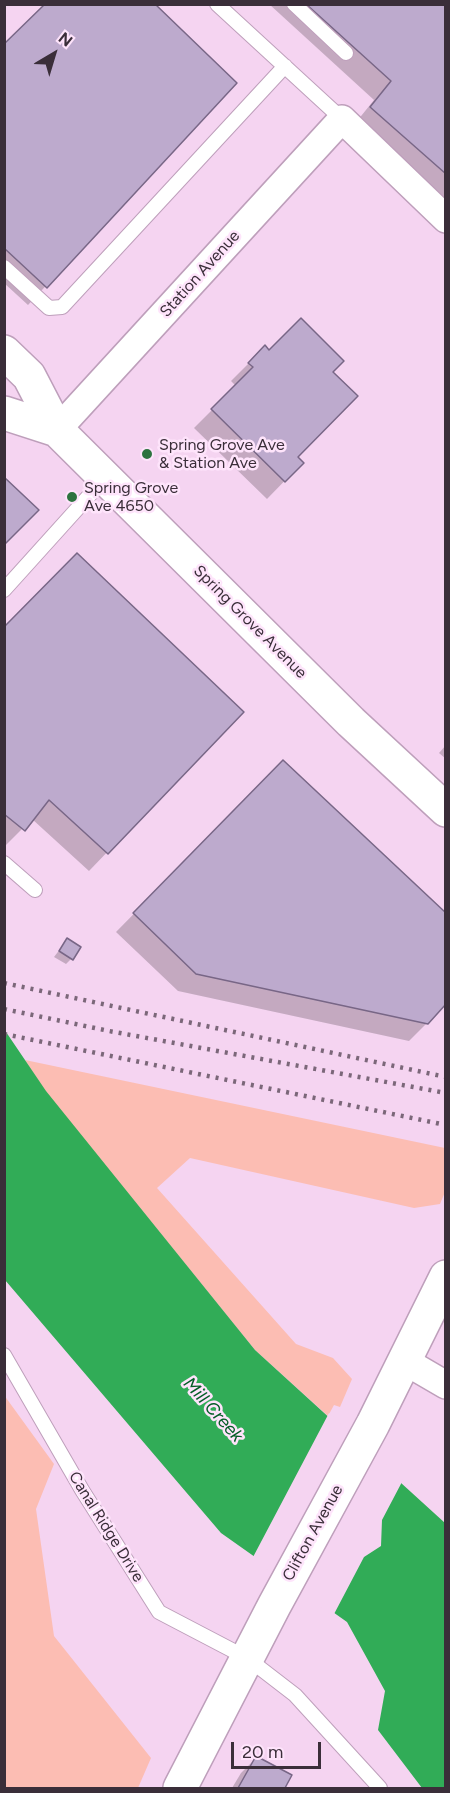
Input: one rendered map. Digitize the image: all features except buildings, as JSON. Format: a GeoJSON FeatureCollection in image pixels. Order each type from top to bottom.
{"type":"FeatureCollection","features":[{"type":"Feature","properties":{"kind":"main road","name":"Spring Grove Avenue"},"geometry":{"type":"LineString","coordinates":[[4,352],[29,376],[57,430],[351,722],[446,810]]}},
{"type":"Feature","properties":{"kind":"main road","name":"Spring Grove Avenue"},"geometry":{"type":"LineString","coordinates":[[4,412],[57,430]]}},
{"type":"Feature","properties":{"kind":"main road","name":"Clifton Avenue"},"geometry":{"type":"LineString","coordinates":[[180,1788],[274,1606],[373,1424],[446,1277]]}},
{"type":"Feature","properties":{"kind":"street"},"geometry":{"type":"LineString","coordinates":[[342,118],[446,219]]}},
{"type":"Feature","properties":{"kind":"street","name":"Station Avenue"},"geometry":{"type":"LineString","coordinates":[[57,430],[342,118]]}},
{"type":"Feature","properties":{"kind":"street"},"geometry":{"type":"LineString","coordinates":[[403,1360],[446,1385]]}},
{"type":"Feature","properties":{"kind":"lane"},"geometry":{"type":"LineString","coordinates":[[217,4],[342,118]]}},
{"type":"Feature","properties":{"kind":"lane"},"geometry":{"type":"LineString","coordinates":[[294,4],[346,52]]}},
{"type":"Feature","properties":{"kind":"lane"},"geometry":{"type":"LineString","coordinates":[[4,267],[49,308],[62,308],[285,66]]}},
{"type":"Feature","properties":{"kind":"lane"},"geometry":{"type":"LineString","coordinates":[[4,590],[105,478]]}},
{"type":"Feature","properties":{"kind":"lane"},"geometry":{"type":"LineString","coordinates":[[4,863],[34,890]]}},
{"type":"Feature","properties":{"kind":"lane","name":"Canal Ridge Drive"},"geometry":{"type":"LineString","coordinates":[[4,1355],[82,1490],[159,1612],[247,1658],[295,1695],[380,1788]]}},
{"type":"Feature","properties":{"kind":"shaded area"},"geometry":{"type":"Polygon","coordinates":[[[25,1060],[445,1148],[445,1192],[440,1204],[414,1208],[190,1158],[157,1188],[296,1344],[333,1358],[352,1379],[340,1407],[334,1405],[328,1416],[255,1350],[45,1091],[25,1060]]]}},
{"type":"Feature","properties":{"kind":"shaded area"},"geometry":{"type":"Polygon","coordinates":[[[4,1395],[54,1464],[36,1509],[54,1636],[151,1758],[138,1788],[5,1788],[4,1395]]]}},
{"type":"Feature","properties":{"kind":"water","name":"Mill Creek"},"geometry":{"type":"Polygon","coordinates":[[[4,1029],[46,1091],[255,1350],[445,1523],[445,1788],[422,1788],[378,1730],[385,1691],[347,1622],[221,1533],[5,1280],[4,1029]]]}},
{"type":"Feature","properties":{"kind":"pier"},"geometry":{"type":"Polygon","coordinates":[[[329,1413],[403,1480],[382,1520],[381,1546],[364,1557],[333,1616],[252,1559],[329,1413]]]}},
{"type":"Feature","properties":{"kind":"railway"},"geometry":{"type":"LineString","coordinates":[[4,983],[446,1077]]}},
{"type":"Feature","properties":{"kind":"railway"},"geometry":{"type":"LineString","coordinates":[[4,1009],[109,1031],[446,1093]]}},
{"type":"Feature","properties":{"kind":"railway"},"geometry":{"type":"LineString","coordinates":[[4,1034],[446,1125]]}},
{"type":"Feature","properties":{"kind":"place","name":"Spring Grove Ave & Station Ave"},"geometry":{"type":"Point","coordinates":[147,454]}},
{"type":"Feature","properties":{"kind":"place","name":"Spring Grove Ave 4650"},"geometry":{"type":"Point","coordinates":[72,497]}}]}
